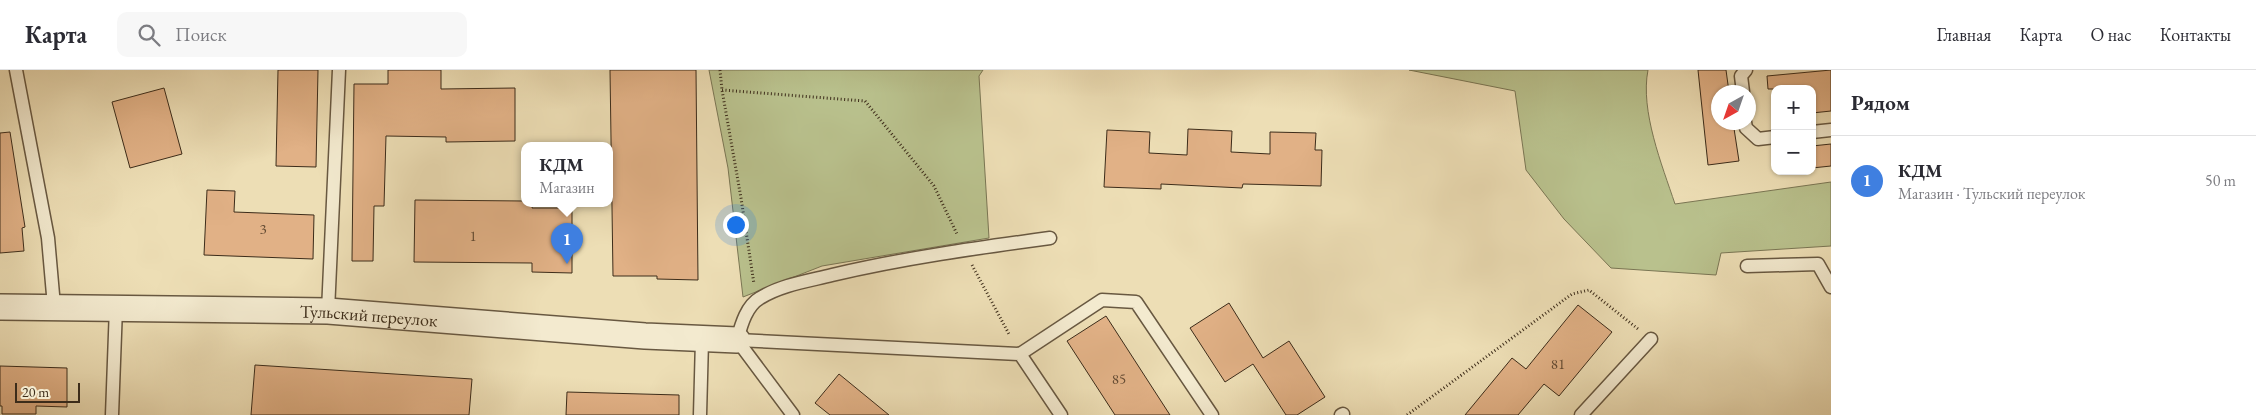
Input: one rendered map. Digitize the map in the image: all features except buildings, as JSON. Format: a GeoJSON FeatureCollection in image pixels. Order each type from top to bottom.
{"type":"FeatureCollection","features":[{"type":"Feature","properties":{"kind":"street","name":"Тульский переулок"},"geometry":{"type":"LineString","coordinates":[[0,307],[54,306],[328,311],[702,340],[737,340]]}},
{"type":"Feature","properties":{"kind":"lane"},"geometry":{"type":"LineString","coordinates":[[16,70],[48,238],[54,306]]}},
{"type":"Feature","properties":{"kind":"lane"},"geometry":{"type":"LineString","coordinates":[[328,311],[339,70]]}},
{"type":"Feature","properties":{"kind":"lane"},"geometry":{"type":"LineString","coordinates":[[1742,85],[1741,76],[1746,70]]}},
{"type":"Feature","properties":{"kind":"lane"},"geometry":{"type":"LineString","coordinates":[[1748,130],[1758,139],[1771,137]]}},
{"type":"Feature","properties":{"kind":"lane"},"geometry":{"type":"LineString","coordinates":[[1816,132],[1831,130]]}},
{"type":"Feature","properties":{"kind":"lane"},"geometry":{"type":"LineString","coordinates":[[737,340],[744,318],[758,298],[785,287],[849,271],[964,250],[1050,238]]}},
{"type":"Feature","properties":{"kind":"lane"},"geometry":{"type":"LineString","coordinates":[[1746,266],[1818,264],[1831,287]]}},
{"type":"Feature","properties":{"kind":"lane"},"geometry":{"type":"LineString","coordinates":[[737,340],[1020,354],[1102,300],[1136,302],[1212,415]]}},
{"type":"Feature","properties":{"kind":"lane"},"geometry":{"type":"LineString","coordinates":[[112,415],[116,307]]}},
{"type":"Feature","properties":{"kind":"lane"},"geometry":{"type":"LineString","coordinates":[[1581,415],[1651,339]]}},
{"type":"Feature","properties":{"kind":"lane"},"geometry":{"type":"LineString","coordinates":[[700,415],[702,340]]}},
{"type":"Feature","properties":{"kind":"lane"},"geometry":{"type":"LineString","coordinates":[[737,340],[794,415]]}},
{"type":"Feature","properties":{"kind":"lane"},"geometry":{"type":"LineString","coordinates":[[1020,354],[1061,415]]}},
{"type":"Feature","properties":{"kind":"path"},"geometry":{"type":"LineString","coordinates":[[720,70],[753,282],[758,298]]}},
{"type":"Feature","properties":{"kind":"path"},"geometry":{"type":"LineString","coordinates":[[722,90],[865,101],[934,186],[964,250],[1020,354]]}},
{"type":"Feature","properties":{"kind":"path"},"geometry":{"type":"LineString","coordinates":[[1407,415],[1572,294],[1589,290],[1651,339]]}},
{"type":"Feature","properties":{"kind":"green space"},"geometry":{"type":"Polygon","coordinates":[[[709,70],[983,70],[979,76],[989,238],[822,266],[743,297],[728,168],[709,70]]]}},
{"type":"Feature","properties":{"kind":"green space"},"geometry":{"type":"Polygon","coordinates":[[[1409,70],[1648,70],[1646,86],[1650,120],[1675,204],[1831,182],[1831,246],[1721,253],[1716,275],[1611,268],[1564,219],[1526,170],[1515,91],[1409,70]]]}},
{"type":"Feature","properties":{"kind":"place","name":"КДМ"},"geometry":{"type":"Point","coordinates":[567,264]}}]}
